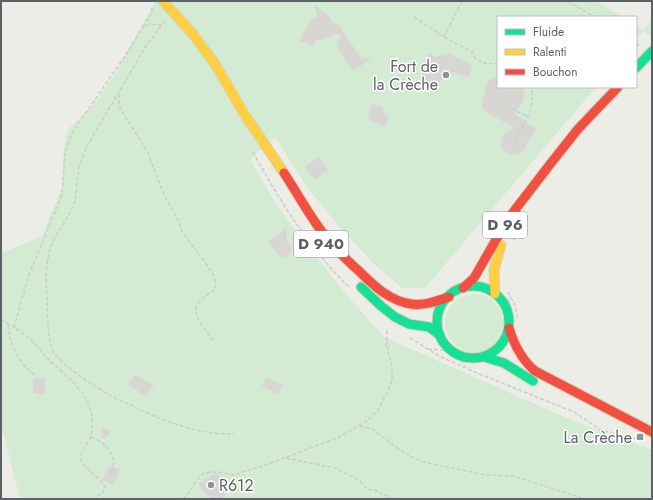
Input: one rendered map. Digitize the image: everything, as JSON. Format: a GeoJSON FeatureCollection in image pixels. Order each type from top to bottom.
{"type":"FeatureCollection","features":[{"type":"Feature","properties":{"kind":"main road","name":"D 940"},"geometry":{"type":"LineString","coordinates":[[163,1],[192,33],[215,64],[243,112],[317,226],[332,244],[373,285],[388,296],[409,304],[419,305],[428,304],[449,297]]}},
{"type":"Feature","properties":{"kind":"main road"},"geometry":{"type":"LineString","coordinates":[[637,67],[652,50]]}},
{"type":"Feature","properties":{"kind":"main road","name":"D 96"},"geometry":{"type":"LineString","coordinates":[[463,288],[474,278],[508,219],[550,163],[578,129],[617,88]]}},
{"type":"Feature","properties":{"kind":"main road","name":"D 940"},"geometry":{"type":"LineString","coordinates":[[243,112],[273,174]]}},
{"type":"Feature","properties":{"kind":"main road","name":"D 96"},"geometry":{"type":"LineString","coordinates":[[495,294],[493,271],[500,249],[514,222],[550,163]]}},
{"type":"Feature","properties":{"kind":"main road","name":"D 940"},"geometry":{"type":"LineString","coordinates":[[309,229],[348,274]]}},
{"type":"Feature","properties":{"kind":"main road"},"geometry":{"type":"LineString","coordinates":[[355,281],[395,317],[409,324],[427,327],[440,335]]}},
{"type":"Feature","properties":{"kind":"main road"},"geometry":{"type":"LineString","coordinates":[[484,357],[499,347],[505,339],[509,319],[502,301],[495,294],[481,288],[463,288],[449,297],[443,304],[439,315],[438,324],[440,335],[446,345],[455,353],[469,358],[484,357],[497,359],[508,364],[539,385]]}},
{"type":"Feature","properties":{"kind":"main road"},"geometry":{"type":"LineString","coordinates":[[508,328],[515,348],[531,368],[545,378],[652,432]]}},
{"type":"Feature","properties":{"kind":"main road"},"geometry":{"type":"LineString","coordinates":[[551,390],[599,405]]}},
{"type":"Feature","properties":{"kind":"path"},"geometry":{"type":"LineString","coordinates":[[444,37],[462,1]]}},
{"type":"Feature","properties":{"kind":"path"},"geometry":{"type":"LineString","coordinates":[[566,1],[593,16]]}},
{"type":"Feature","properties":{"kind":"path"},"geometry":{"type":"LineString","coordinates":[[14,328],[28,277],[62,195],[65,154],[72,133],[127,53],[152,13],[151,8],[154,5]]}},
{"type":"Feature","properties":{"kind":"path"},"geometry":{"type":"LineString","coordinates":[[175,14],[166,18],[146,46],[83,152],[79,167],[76,201],[74,207],[55,238],[48,258],[46,273],[50,338],[53,350],[58,358],[78,374],[114,398],[148,414],[208,432],[223,434],[234,433]]}},
{"type":"Feature","properties":{"kind":"path"},"geometry":{"type":"LineString","coordinates":[[414,17],[444,37],[472,52],[476,59],[483,63],[497,64]]}},
{"type":"Feature","properties":{"kind":"path"},"geometry":{"type":"LineString","coordinates":[[142,28],[150,24],[162,25]]}},
{"type":"Feature","properties":{"kind":"path"},"geometry":{"type":"LineString","coordinates":[[516,139],[531,110],[531,88]]}},
{"type":"Feature","properties":{"kind":"path"},"geometry":{"type":"LineString","coordinates":[[120,90],[118,97],[120,108],[147,151],[165,196],[177,218],[182,232],[202,258],[215,280],[215,288],[199,302],[196,308],[200,325],[214,341]]}},
{"type":"Feature","properties":{"kind":"path"},"geometry":{"type":"LineString","coordinates":[[502,103],[528,116]]}},
{"type":"Feature","properties":{"kind":"path"},"geometry":{"type":"LineString","coordinates":[[512,243],[531,211]]}},
{"type":"Feature","properties":{"kind":"path"},"geometry":{"type":"LineString","coordinates":[[506,290],[516,308],[518,319]]}},
{"type":"Feature","properties":{"kind":"path"},"geometry":{"type":"LineString","coordinates":[[506,310],[510,296]]}},
{"type":"Feature","properties":{"kind":"path"},"geometry":{"type":"LineString","coordinates":[[1,318],[30,339],[65,373],[87,401],[93,423],[91,437],[80,459],[82,463],[99,478],[105,487],[104,491],[94,499]]}},
{"type":"Feature","properties":{"kind":"path"},"geometry":{"type":"LineString","coordinates":[[8,324],[10,340],[14,349],[25,366],[36,375]]}},
{"type":"Feature","properties":{"kind":"path"},"geometry":{"type":"LineString","coordinates":[[183,499],[204,473],[217,472],[233,475],[269,464],[327,442],[367,421],[378,410],[392,380],[392,366],[387,349],[389,347],[386,346],[387,326]]}},
{"type":"Feature","properties":{"kind":"path"},"geometry":{"type":"LineString","coordinates":[[406,335],[426,349],[441,357],[489,379],[574,412],[601,430],[642,441]]}},
{"type":"Feature","properties":{"kind":"path"},"geometry":{"type":"LineString","coordinates":[[426,349],[455,353],[466,368]]}},
{"type":"Feature","properties":{"kind":"path"},"geometry":{"type":"LineString","coordinates":[[360,426],[372,429],[384,436],[406,454],[423,462],[486,475],[513,476],[585,499]]}},
{"type":"Feature","properties":{"kind":"path"},"geometry":{"type":"LineString","coordinates":[[91,437],[103,444],[111,454],[114,460],[110,475]]}},
{"type":"Feature","properties":{"kind":"path"},"geometry":{"type":"LineString","coordinates":[[285,458],[335,468],[359,480],[367,489],[375,490],[394,499]]}},
{"type":"Feature","properties":{"kind":"green space"},"geometry":{"type":"Polygon","coordinates":[[[155,1],[597,1],[620,16],[497,16],[497,88],[595,88],[425,288],[402,288],[375,265],[339,227],[308,188],[275,137],[250,159],[277,206],[345,293],[384,337],[567,418],[652,450],[652,499],[20,499],[4,435],[1,433],[1,253],[42,236],[62,187],[64,146],[69,128],[94,104],[115,74],[155,1]]]}},
{"type":"Feature","properties":{"kind":"green space"},"geometry":{"type":"Polygon","coordinates":[[[652,19],[651,36],[644,31],[637,38],[637,26],[644,30],[652,19]]]}},
{"type":"Feature","properties":{"kind":"green space"},"geometry":{"type":"Polygon","coordinates":[[[474,294],[490,299],[498,307],[503,323],[498,339],[490,347],[474,352],[458,347],[450,339],[445,323],[450,307],[458,299],[474,294]]]}},
{"type":"Feature","properties":{"kind":"building"},"geometry":{"type":"Polygon","coordinates":[[[314,4],[329,17],[333,23],[339,24],[361,58],[372,58],[356,69],[352,69],[337,48],[341,33],[316,41],[312,47],[306,42],[299,43],[302,34],[313,18],[317,16],[314,4]]]}},
{"type":"Feature","properties":{"kind":"building"},"geometry":{"type":"Polygon","coordinates":[[[429,53],[435,57],[443,55],[448,56],[449,54],[473,65],[469,76],[465,77],[454,72],[448,77],[442,77],[440,82],[431,83],[425,80],[422,75],[426,67],[424,63],[429,53]]]}},
{"type":"Feature","properties":{"kind":"building"},"geometry":{"type":"Polygon","coordinates":[[[493,77],[497,78],[497,88],[522,88],[524,91],[524,100],[515,114],[536,129],[531,138],[530,137],[525,149],[521,153],[510,155],[501,148],[503,135],[514,127],[488,114],[481,107],[487,82],[493,77]]]}},
{"type":"Feature","properties":{"kind":"building"},"geometry":{"type":"Polygon","coordinates":[[[372,104],[383,107],[383,112],[389,117],[386,127],[368,120],[372,104]]]}},
{"type":"Feature","properties":{"kind":"building"},"geometry":{"type":"Polygon","coordinates":[[[318,157],[328,170],[315,180],[305,167],[318,157]]]}},
{"type":"Feature","properties":{"kind":"building"},"geometry":{"type":"Polygon","coordinates":[[[287,228],[286,240],[291,246],[291,252],[283,258],[279,256],[268,242],[287,228]]]}},
{"type":"Feature","properties":{"kind":"building"},"geometry":{"type":"Polygon","coordinates":[[[135,374],[154,386],[145,396],[128,384],[135,374]]]}},
{"type":"Feature","properties":{"kind":"building"},"geometry":{"type":"Polygon","coordinates":[[[267,377],[283,385],[278,394],[262,386],[267,377]]]}},
{"type":"Feature","properties":{"kind":"building"},"geometry":{"type":"Polygon","coordinates":[[[34,378],[46,378],[44,395],[33,393],[34,378]]]}},
{"type":"Feature","properties":{"kind":"building"},"geometry":{"type":"Polygon","coordinates":[[[101,427],[110,430],[109,435],[102,439],[101,427]]]}},
{"type":"Feature","properties":{"kind":"building"},"geometry":{"type":"Polygon","coordinates":[[[109,465],[120,470],[113,485],[102,480],[109,465]]]}},
{"type":"Feature","properties":{"kind":"building","name":"R612"},"geometry":{"type":"Polygon","coordinates":[[[215,473],[223,479],[225,496],[219,499],[214,499],[204,493],[199,486],[199,483],[215,473]]]}},
{"type":"Feature","properties":{"kind":"traffic: fast"},"geometry":{"type":"LineString","coordinates":[[637,67],[652,51]]}},
{"type":"Feature","properties":{"kind":"traffic: fast"},"geometry":{"type":"LineString","coordinates":[[473,286],[493,292],[503,302],[509,322],[503,342],[493,352],[473,358],[453,352],[443,342],[437,322],[443,302],[453,292],[473,286]]}},
{"type":"Feature","properties":{"kind":"traffic: fast"},"geometry":{"type":"LineString","coordinates":[[361,287],[395,317],[409,324],[429,327],[440,335]]}},
{"type":"Feature","properties":{"kind":"traffic: fast"},"geometry":{"type":"LineString","coordinates":[[484,357],[504,363],[533,381]]}},
{"type":"Feature","properties":{"kind":"traffic: slow"},"geometry":{"type":"LineString","coordinates":[[163,1],[192,33],[215,64],[243,112],[284,173]]}},
{"type":"Feature","properties":{"kind":"traffic: slow"},"geometry":{"type":"LineString","coordinates":[[495,294],[494,270],[501,245]]}},
{"type":"Feature","properties":{"kind":"traffic: jam"},"geometry":{"type":"LineString","coordinates":[[463,288],[474,278],[508,219],[551,163],[578,129],[617,88]]}},
{"type":"Feature","properties":{"kind":"traffic: jam"},"geometry":{"type":"LineString","coordinates":[[284,173],[330,242],[351,264],[383,292],[396,300],[411,304],[430,303],[449,297]]}},
{"type":"Feature","properties":{"kind":"traffic: jam"},"geometry":{"type":"LineString","coordinates":[[509,328],[519,351],[526,362],[535,371],[652,432]]}},
{"type":"Feature","properties":{"kind":"place","name":"Fort de la Crèche"},"geometry":{"type":"Point","coordinates":[446,75]}},
{"type":"Feature","properties":{"kind":"place","name":"La Crèche"},"geometry":{"type":"Point","coordinates":[640,437]}},
{"type":"Feature","properties":{"kind":"place","name":"R612"},"geometry":{"type":"Point","coordinates":[211,485]}}]}
